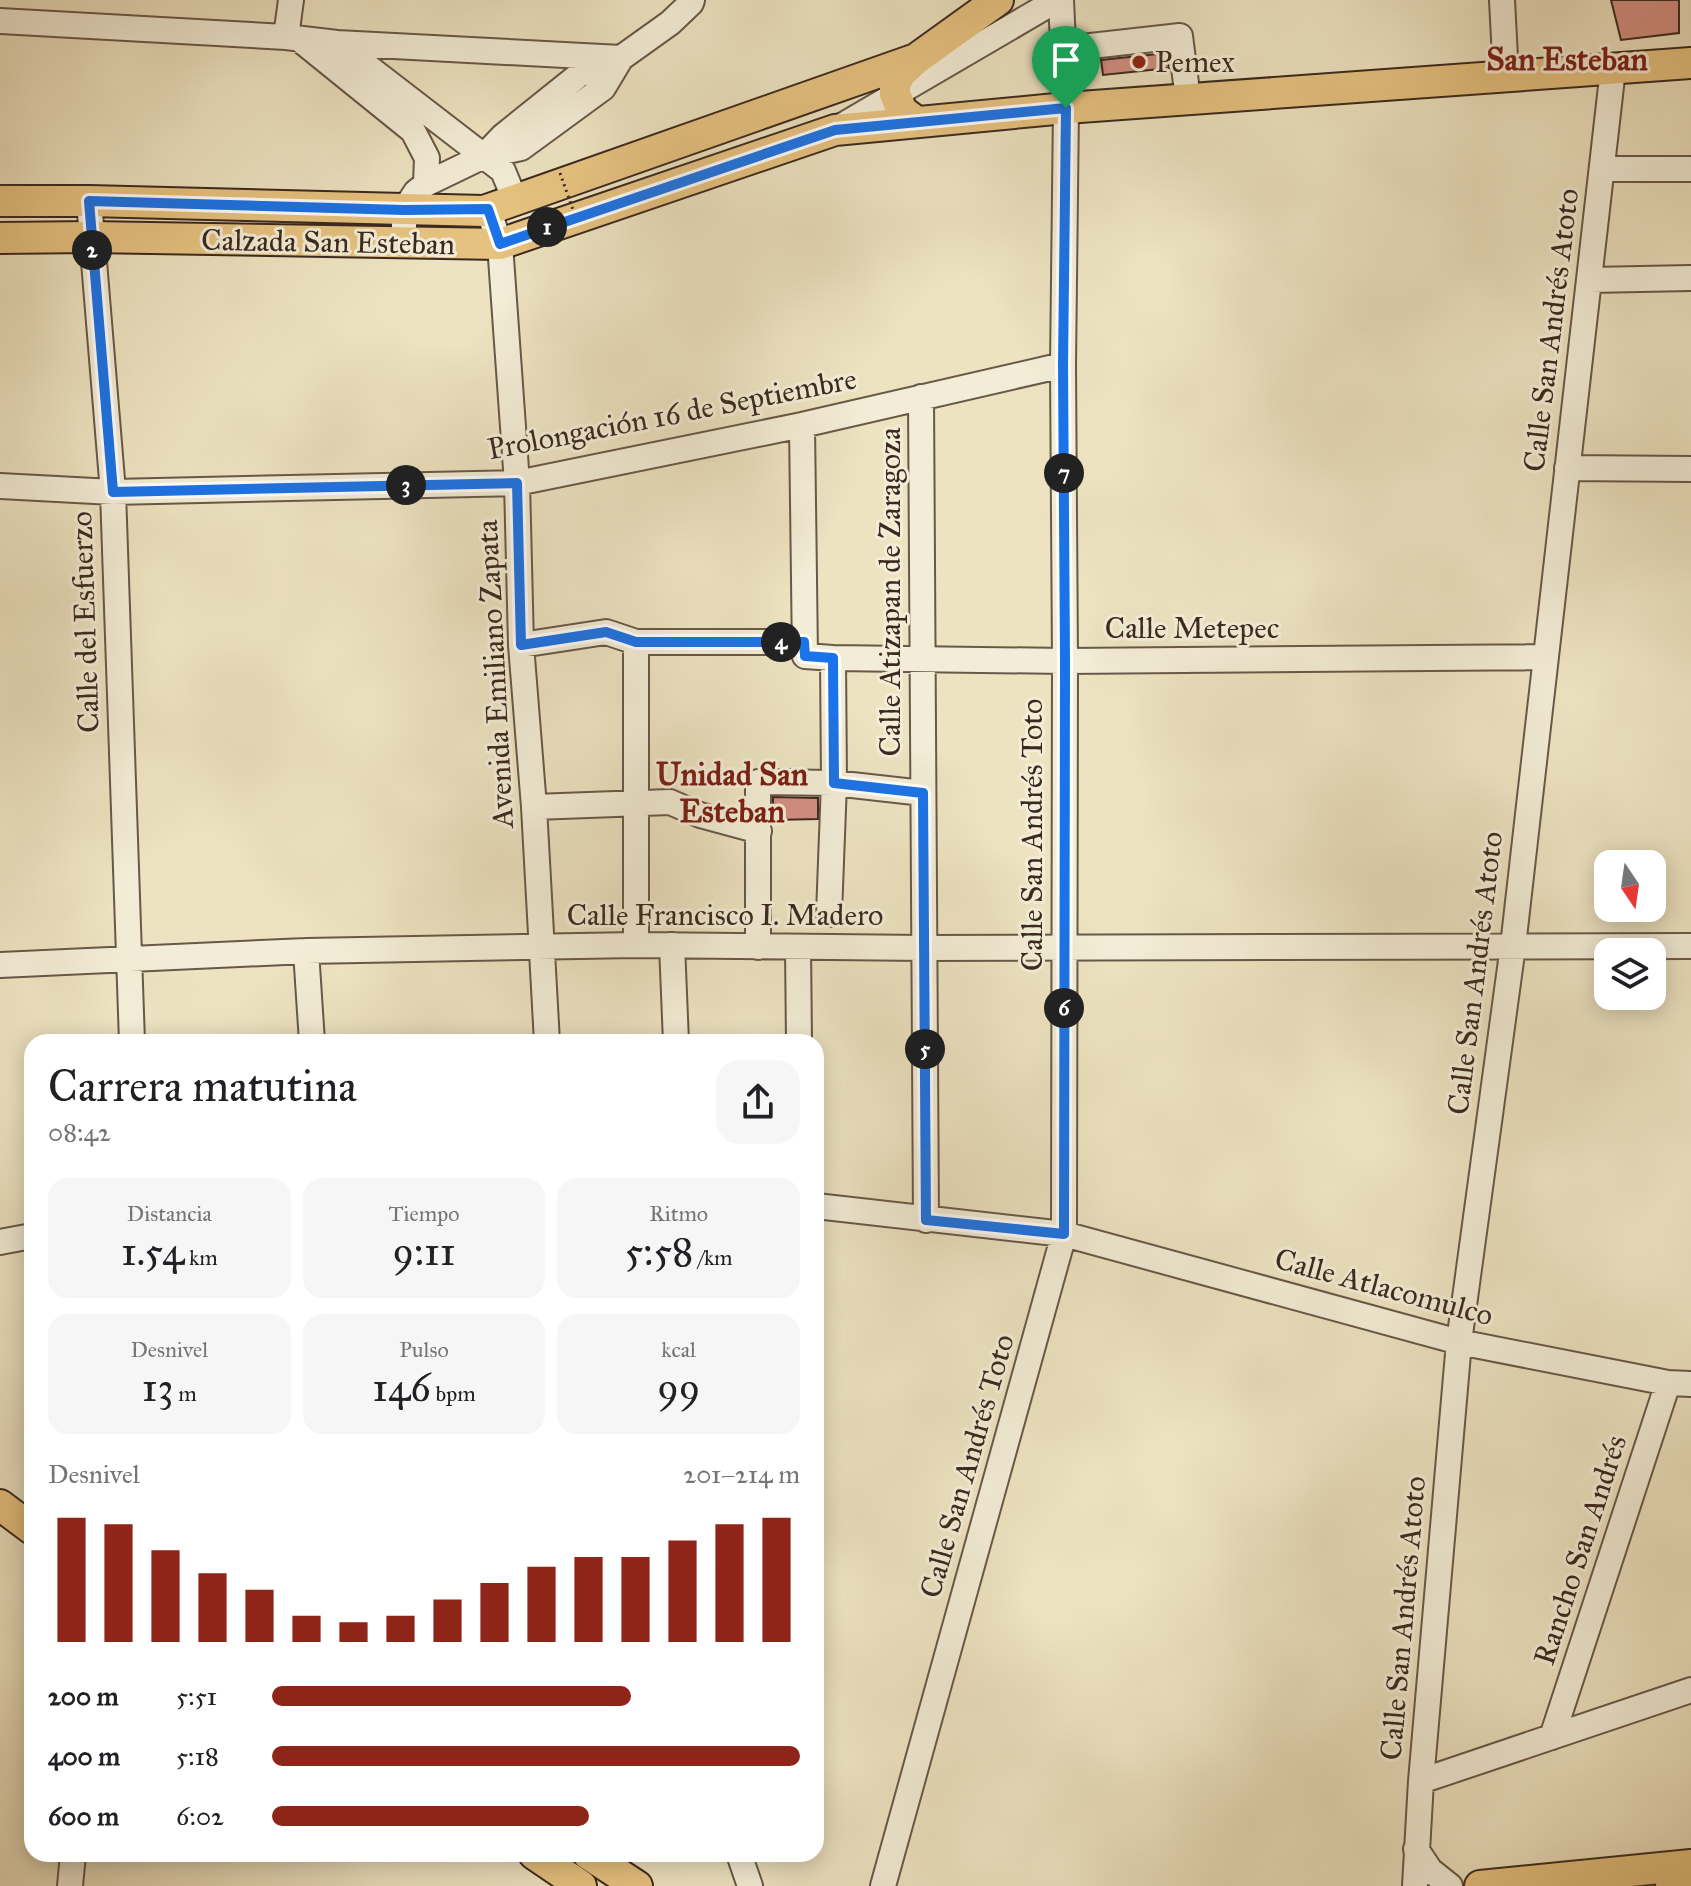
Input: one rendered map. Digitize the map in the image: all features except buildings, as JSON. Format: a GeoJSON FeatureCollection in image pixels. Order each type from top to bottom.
{"type":"FeatureCollection","features":[{"type":"Feature","properties":{"kind":"highway"},"geometry":{"type":"LineString","coordinates":[[1674,1886],[1691,1884]]}},
{"type":"Feature","properties":{"kind":"main road"},"geometry":{"type":"LineString","coordinates":[[917,122],[902,111],[895,94],[895,84],[901,73],[998,0]]}},
{"type":"Feature","properties":{"kind":"main road","name":"Calzada San Esteban"},"geometry":{"type":"LineString","coordinates":[[0,201],[404,210],[502,205],[552,181],[916,59]]}},
{"type":"Feature","properties":{"kind":"main road","name":"Calzada San Esteban"},"geometry":{"type":"LineString","coordinates":[[0,238],[500,244],[567,224],[835,130],[1066,108],[1691,63]]}},
{"type":"Feature","properties":{"kind":"main road"},"geometry":{"type":"LineString","coordinates":[[552,181],[567,224]]}},
{"type":"Feature","properties":{"kind":"main road"},"geometry":{"type":"LineString","coordinates":[[297,206],[297,240]]}},
{"type":"Feature","properties":{"kind":"main road"},"geometry":{"type":"LineString","coordinates":[[0,1505],[24,1523]]}},
{"type":"Feature","properties":{"kind":"main road"},"geometry":{"type":"LineString","coordinates":[[546,1862],[581,1886]]}},
{"type":"Feature","properties":{"kind":"main road"},"geometry":{"type":"LineString","coordinates":[[599,1862],[632,1885]]}},
{"type":"Feature","properties":{"kind":"main road"},"geometry":{"type":"LineString","coordinates":[[1480,1886],[1691,1865]]}},
{"type":"Feature","properties":{"kind":"street"},"geometry":{"type":"LineString","coordinates":[[291,0],[292,37]]}},
{"type":"Feature","properties":{"kind":"street"},"geometry":{"type":"LineString","coordinates":[[404,243],[404,210],[416,192],[484,156],[521,148],[603,88],[621,58],[670,23],[692,0]]}},
{"type":"Feature","properties":{"kind":"street"},"geometry":{"type":"LineString","coordinates":[[835,130],[1059,0]]}},
{"type":"Feature","properties":{"kind":"street","name":"Calle San Andrés Toto"},"geometry":{"type":"LineString","coordinates":[[883,1886],[1064,1234],[1063,365],[1066,108],[1059,0]]}},
{"type":"Feature","properties":{"kind":"street"},"geometry":{"type":"LineString","coordinates":[[1502,0],[1506,77]]}},
{"type":"Feature","properties":{"kind":"street"},"geometry":{"type":"LineString","coordinates":[[0,21],[621,58]]}},
{"type":"Feature","properties":{"kind":"street"},"geometry":{"type":"LineString","coordinates":[[1064,49],[1180,36],[1188,99]]}},
{"type":"Feature","properties":{"kind":"street"},"geometry":{"type":"LineString","coordinates":[[292,37],[413,131],[427,158],[426,184]]}},
{"type":"Feature","properties":{"kind":"street","name":"Avenida Emiliano Zapata"},"geometry":{"type":"LineString","coordinates":[[337,43],[503,171],[500,244],[517,483],[521,645],[546,1034]]}},
{"type":"Feature","properties":{"kind":"street","name":"Calle San Andrés Atoto"},"geometry":{"type":"LineString","coordinates":[[1415,1886],[1421,1781],[1459,1342],[1513,946],[1613,69]]}},
{"type":"Feature","properties":{"kind":"street"},"geometry":{"type":"LineString","coordinates":[[1602,169],[1691,169]]}},
{"type":"Feature","properties":{"kind":"street","name":"Calle del Esfuerzo"},"geometry":{"type":"LineString","coordinates":[[89,201],[113,492],[132,1034]]}},
{"type":"Feature","properties":{"kind":"street"},"geometry":{"type":"LineString","coordinates":[[1590,280],[1691,278]]}},
{"type":"Feature","properties":{"kind":"street","name":"Prolongación 16 de Septiembre"},"geometry":{"type":"LineString","coordinates":[[0,486],[113,492],[517,483],[802,425],[1063,365]]}},
{"type":"Feature","properties":{"kind":"street","name":"Calle Atizapan de Zaragoza"},"geometry":{"type":"LineString","coordinates":[[921,397],[926,1220]]}},
{"type":"Feature","properties":{"kind":"street"},"geometry":{"type":"LineString","coordinates":[[521,645],[606,632],[636,642],[804,642],[802,425]]}},
{"type":"Feature","properties":{"kind":"street"},"geometry":{"type":"LineString","coordinates":[[1567,468],[1691,469]]}},
{"type":"Feature","properties":{"kind":"street"},"geometry":{"type":"LineString","coordinates":[[636,642],[636,945]]}},
{"type":"Feature","properties":{"kind":"street","name":"Calle Metepec"},"geometry":{"type":"LineString","coordinates":[[804,642],[805,656],[833,658],[1065,661],[1545,657]]}},
{"type":"Feature","properties":{"kind":"street"},"geometry":{"type":"LineString","coordinates":[[829,914],[834,783],[833,658]]}},
{"type":"Feature","properties":{"kind":"street"},"geometry":{"type":"LineString","coordinates":[[758,947],[758,782],[834,783],[923,793]]}},
{"type":"Feature","properties":{"kind":"street"},"geometry":{"type":"LineString","coordinates":[[534,807],[670,802],[700,815],[759,831]]}},
{"type":"Feature","properties":{"kind":"street","name":"Calle Francisco I. Madero"},"geometry":{"type":"LineString","coordinates":[[0,965],[306,951],[636,945],[924,948],[1513,946],[1690,953]]}},
{"type":"Feature","properties":{"kind":"street"},"geometry":{"type":"LineString","coordinates":[[672,945],[676,1034]]}},
{"type":"Feature","properties":{"kind":"street"},"geometry":{"type":"LineString","coordinates":[[798,947],[799,1034]]}},
{"type":"Feature","properties":{"kind":"street"},"geometry":{"type":"LineString","coordinates":[[306,951],[311,1034]]}},
{"type":"Feature","properties":{"kind":"street","name":"Calle Atlacomulco"},"geometry":{"type":"LineString","coordinates":[[824,1207],[1064,1234],[1459,1342],[1679,1383]]}},
{"type":"Feature","properties":{"kind":"street"},"geometry":{"type":"LineString","coordinates":[[0,1242],[24,1238]]}},
{"type":"Feature","properties":{"kind":"street","name":"Rancho San Andrés"},"geometry":{"type":"LineString","coordinates":[[1552,1737],[1679,1383]]}},
{"type":"Feature","properties":{"kind":"street"},"geometry":{"type":"LineString","coordinates":[[1421,1781],[1691,1690]]}},
{"type":"Feature","properties":{"kind":"street"},"geometry":{"type":"LineString","coordinates":[[1416,1849],[1430,1870],[1450,1886]]}},
{"type":"Feature","properties":{"kind":"street"},"geometry":{"type":"LineString","coordinates":[[70,1886],[72,1862]]}},
{"type":"Feature","properties":{"kind":"street"},"geometry":{"type":"LineString","coordinates":[[742,1862],[750,1886]]}},
{"type":"Feature","properties":{"kind":"path"},"geometry":{"type":"LineString","coordinates":[[552,181],[567,224]]}},
{"type":"Feature","properties":{"kind":"place","name":"Pemex"},"geometry":{"type":"Point","coordinates":[1139,62]}},
{"type":"Feature","properties":{"kind":"district","name":"San Esteban"},"geometry":{"type":"Point","coordinates":[1567,59]}},
{"type":"Feature","properties":{"kind":"district","name":"Unidad San Esteban"},"geometry":{"type":"Point","coordinates":[732,792]}},
{"type":"Feature","properties":{"kind":"route"},"geometry":{"type":"LineString","coordinates":[[1066,108],[1063,365],[1064,1234],[926,1220],[923,793],[834,783],[833,658],[805,656],[804,642],[636,642],[606,632],[521,645],[517,483],[113,492],[89,201],[404,210],[488,209],[500,244],[835,130],[1066,108]]}}]}
